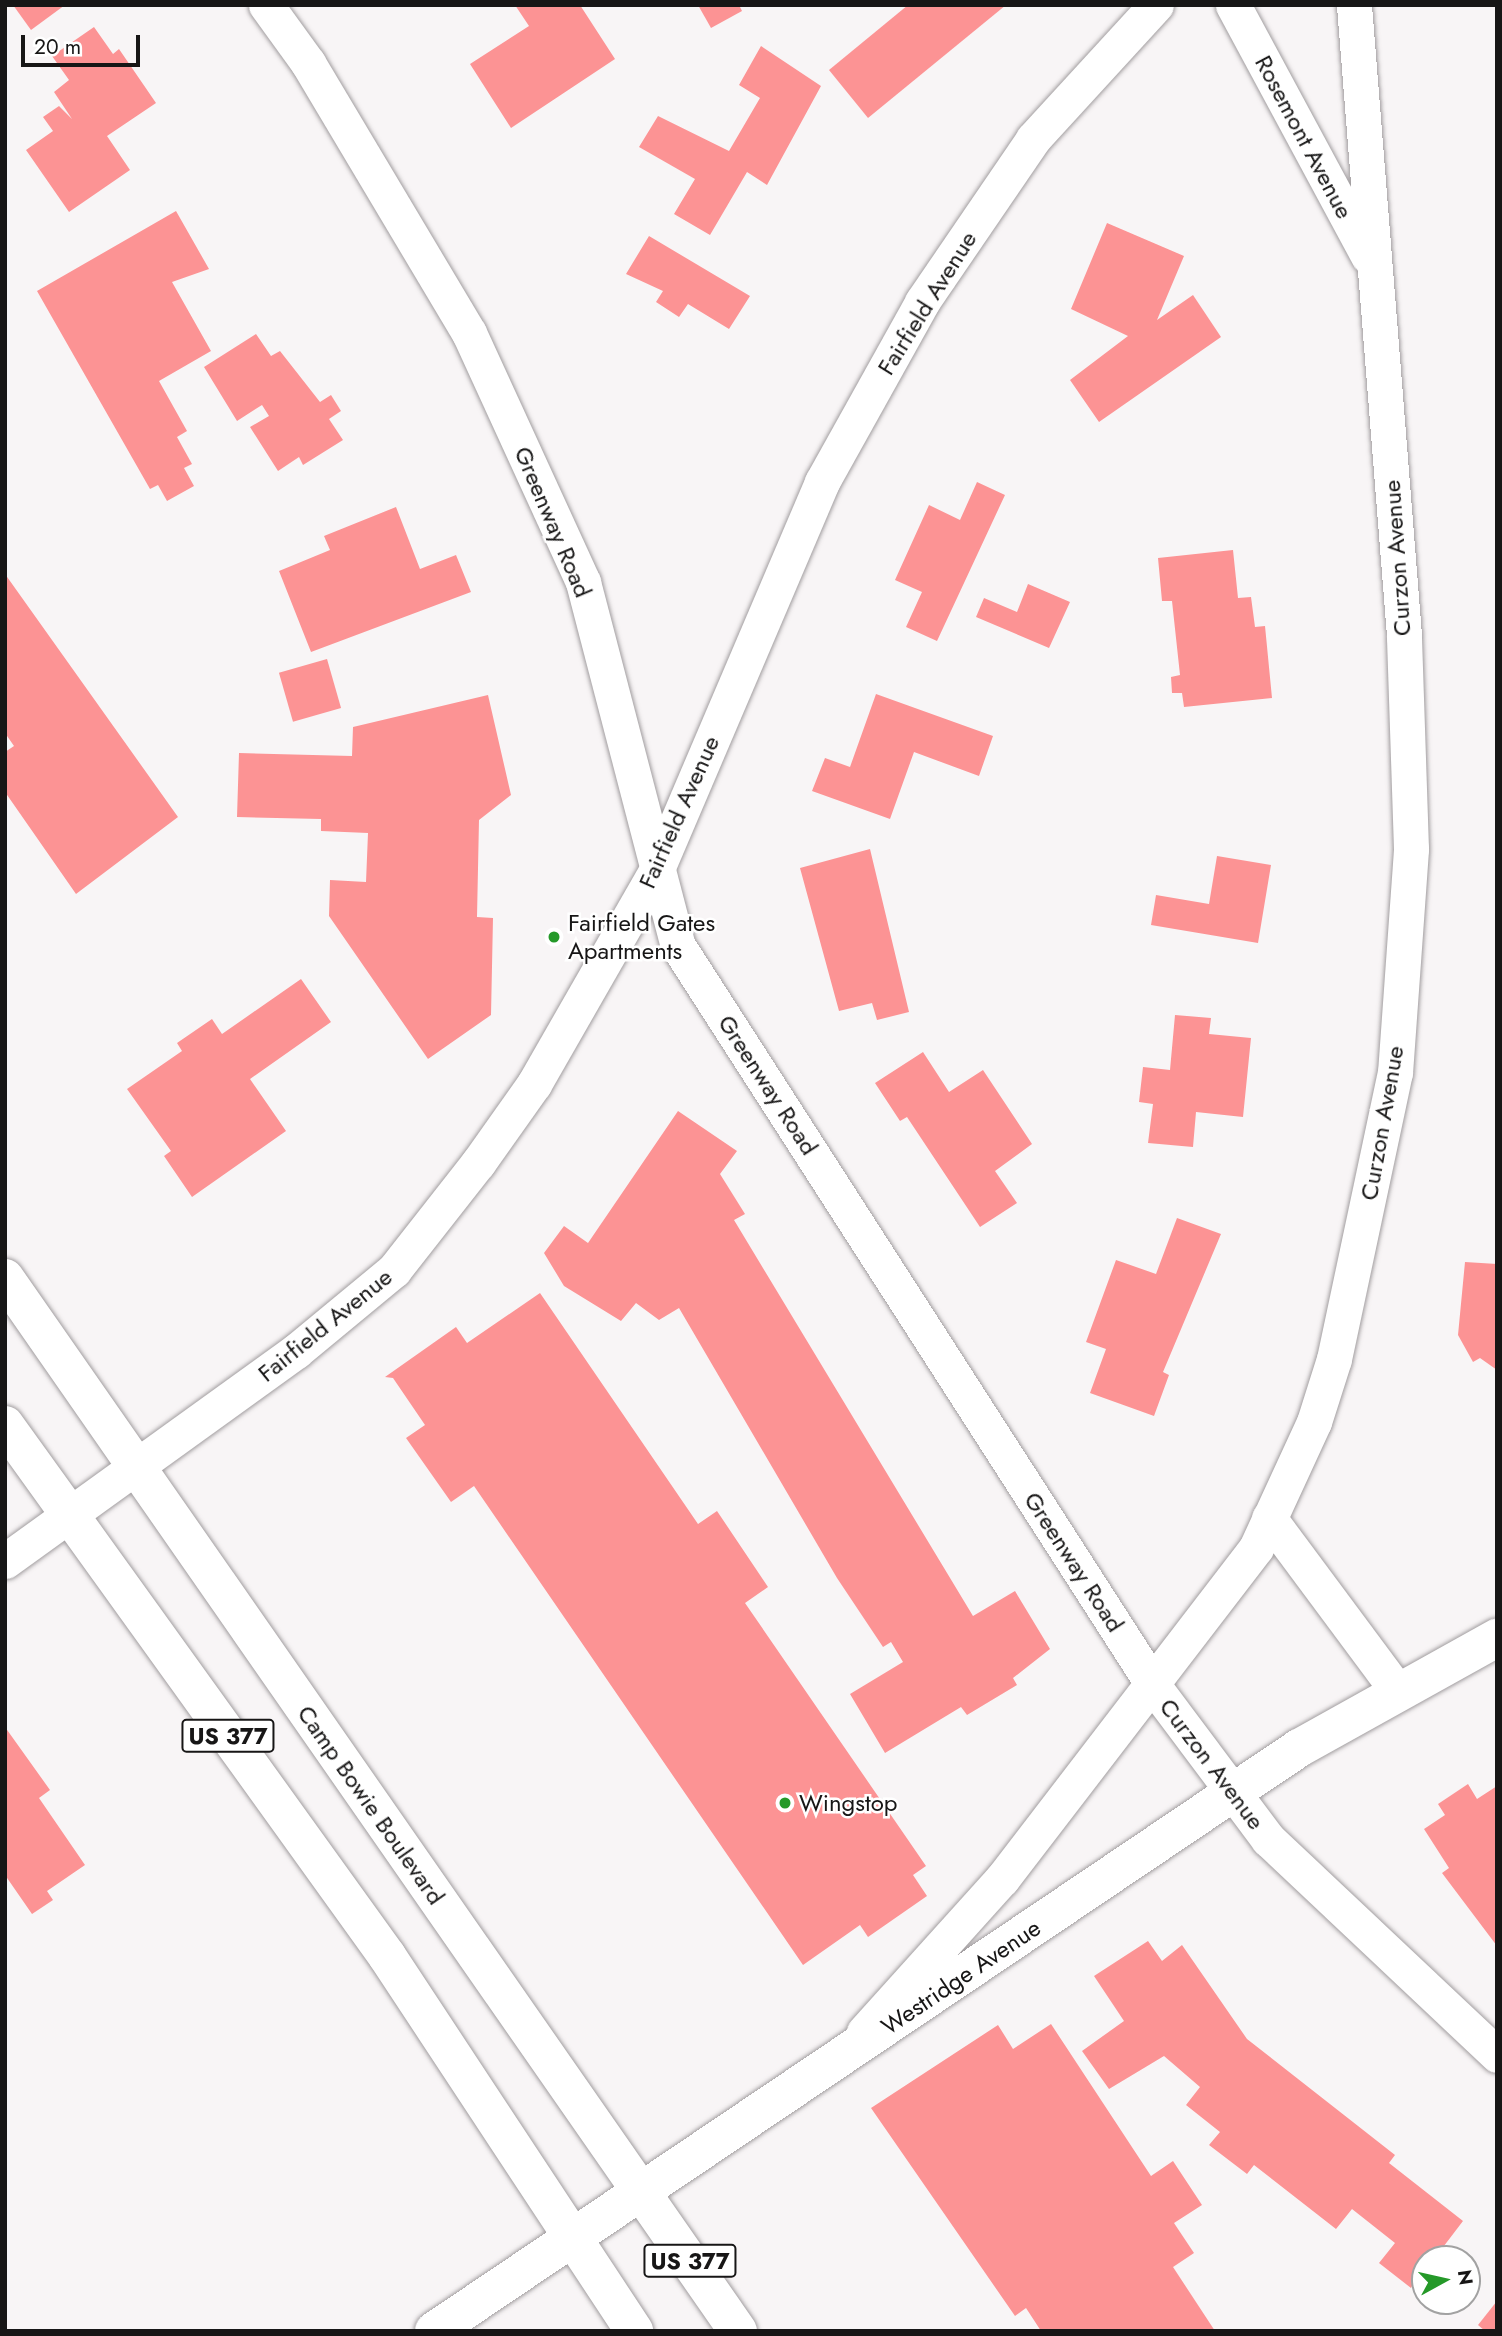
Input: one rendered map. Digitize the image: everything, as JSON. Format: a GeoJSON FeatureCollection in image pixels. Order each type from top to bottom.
{"type":"FeatureCollection","features":[{"type":"Feature","properties":{"kind":"main road","name":"Camp Bowie Boulevard"},"geometry":{"type":"LineString","coordinates":[[5,1278],[135,1471],[738,2331]]}},
{"type":"Feature","properties":{"kind":"main road","name":"US 377"},"geometry":{"type":"LineString","coordinates":[[5,1425],[66,1517],[387,1956],[634,2331]]}},
{"type":"Feature","properties":{"kind":"main road","name":"Westridge Avenue"},"geometry":{"type":"LineString","coordinates":[[434,2331],[1233,1793],[1398,1692],[1497,1638]]}},
{"type":"Feature","properties":{"kind":"street","name":"Greenway Road"},"geometry":{"type":"LineString","coordinates":[[266,5],[309,63],[469,332],[583,582],[678,946],[1155,1688]]}},
{"type":"Feature","properties":{"kind":"street","name":"Fairfield Avenue"},"geometry":{"type":"LineString","coordinates":[[5,1562],[135,1471],[394,1270],[534,1084],[657,869],[822,482],[922,302],[1033,139],[1156,5]]}},
{"type":"Feature","properties":{"kind":"street","name":"Rosemont Avenue"},"geometry":{"type":"LineString","coordinates":[[1233,5],[1375,268]]}},
{"type":"Feature","properties":{"kind":"street","name":"Curzon Avenue"},"geometry":{"type":"LineString","coordinates":[[1354,5],[1404,635],[1411,849],[1395,1073],[1334,1359],[1256,1548],[1155,1688],[1268,1839],[1497,2055]]}},
{"type":"Feature","properties":{"kind":"street"},"geometry":{"type":"LineString","coordinates":[[1269,1518],[1398,1692]]}},
{"type":"Feature","properties":{"kind":"street"},"geometry":{"type":"LineString","coordinates":[[841,2057],[1002,1879],[1155,1688]]}},
{"type":"Feature","properties":{"kind":"building"},"geometry":{"type":"Polygon","coordinates":[[[13,5],[65,5],[31,30],[13,5]]]}},
{"type":"Feature","properties":{"kind":"building"},"geometry":{"type":"Polygon","coordinates":[[[515,5],[580,5],[615,59],[511,128],[470,64],[529,26],[515,5]]]}},
{"type":"Feature","properties":{"kind":"building"},"geometry":{"type":"Polygon","coordinates":[[[698,5],[739,5],[742,11],[711,28],[698,5]]]}},
{"type":"Feature","properties":{"kind":"building"},"geometry":{"type":"Polygon","coordinates":[[[908,5],[1006,5],[868,118],[829,70],[908,5]]]}},
{"type":"Feature","properties":{"kind":"building"},"geometry":{"type":"Polygon","coordinates":[[[94,27],[113,54],[119,49],[156,103],[107,136],[130,170],[69,212],[26,150],[53,131],[43,117],[59,106],[72,119],[54,92],[69,80],[52,56],[94,27]]]}},
{"type":"Feature","properties":{"kind":"building"},"geometry":{"type":"Polygon","coordinates":[[[761,46],[821,86],[767,185],[747,172],[710,235],[674,214],[695,179],[639,147],[658,116],[729,151],[760,98],[739,85],[761,46]]]}},
{"type":"Feature","properties":{"kind":"building"},"geometry":{"type":"Polygon","coordinates":[[[176,211],[209,269],[172,282],[211,351],[159,381],[187,431],[177,437],[192,464],[184,468],[194,486],[167,501],[158,485],[150,489],[37,291],[176,211]]]}},
{"type":"Feature","properties":{"kind":"building"},"geometry":{"type":"Polygon","coordinates":[[[1107,223],[1184,256],[1157,320],[1193,295],[1221,337],[1099,422],[1070,380],[1128,336],[1071,309],[1107,223]]]}},
{"type":"Feature","properties":{"kind":"building"},"geometry":{"type":"Polygon","coordinates":[[[649,236],[750,296],[729,329],[688,304],[679,317],[656,302],[663,291],[626,274],[649,236]]]}},
{"type":"Feature","properties":{"kind":"building"},"geometry":{"type":"Polygon","coordinates":[[[256,334],[271,356],[280,351],[320,402],[331,395],[341,411],[329,419],[343,440],[303,465],[299,457],[278,471],[250,427],[269,416],[262,405],[237,421],[204,367],[256,334]]]}},
{"type":"Feature","properties":{"kind":"building"},"geometry":{"type":"Polygon","coordinates":[[[977,482],[1005,495],[937,641],[906,627],[922,592],[895,580],[929,505],[960,520],[977,482]]]}},
{"type":"Feature","properties":{"kind":"building"},"geometry":{"type":"Polygon","coordinates":[[[396,507],[420,569],[456,555],[471,592],[311,652],[279,571],[330,550],[324,536],[396,507]]]}},
{"type":"Feature","properties":{"kind":"building"},"geometry":{"type":"Polygon","coordinates":[[[1233,550],[1238,598],[1251,597],[1255,627],[1265,626],[1272,698],[1184,707],[1182,693],[1172,693],[1171,677],[1180,675],[1172,601],[1162,601],[1158,558],[1233,550]]]}},
{"type":"Feature","properties":{"kind":"building"},"geometry":{"type":"Polygon","coordinates":[[[5,574],[178,817],[76,894],[5,792],[5,752],[14,746],[5,733],[5,574]]]}},
{"type":"Feature","properties":{"kind":"building"},"geometry":{"type":"Polygon","coordinates":[[[1028,584],[1070,602],[1049,648],[976,617],[984,598],[1017,612],[1028,584]]]}},
{"type":"Feature","properties":{"kind":"building"},"geometry":{"type":"Polygon","coordinates":[[[327,659],[341,708],[293,722],[279,673],[327,659]]]}},
{"type":"Feature","properties":{"kind":"building"},"geometry":{"type":"Polygon","coordinates":[[[876,694],[993,736],[979,776],[914,752],[890,819],[812,791],[825,758],[850,767],[876,694]]]}},
{"type":"Feature","properties":{"kind":"building"},"geometry":{"type":"Polygon","coordinates":[[[488,695],[511,795],[479,820],[477,917],[493,918],[491,1015],[428,1059],[329,916],[330,880],[366,882],[368,833],[321,831],[321,819],[237,817],[239,753],[352,756],[353,727],[488,695]]]}},
{"type":"Feature","properties":{"kind":"building"},"geometry":{"type":"Polygon","coordinates":[[[870,849],[909,1012],[877,1020],[872,1003],[839,1011],[800,868],[870,849]]]}},
{"type":"Feature","properties":{"kind":"building"},"geometry":{"type":"Polygon","coordinates":[[[1217,856],[1271,865],[1258,943],[1151,925],[1156,895],[1209,904],[1217,856]]]}},
{"type":"Feature","properties":{"kind":"building"},"geometry":{"type":"Polygon","coordinates":[[[301,979],[331,1022],[250,1079],[286,1131],[192,1197],[164,1156],[171,1151],[127,1089],[182,1051],[177,1043],[212,1019],[222,1034],[301,979]]]}},
{"type":"Feature","properties":{"kind":"building"},"geometry":{"type":"Polygon","coordinates":[[[1175,1015],[1211,1018],[1209,1034],[1251,1038],[1243,1117],[1196,1112],[1193,1147],[1148,1143],[1153,1104],[1139,1102],[1143,1067],[1170,1070],[1175,1015]]]}},
{"type":"Feature","properties":{"kind":"building"},"geometry":{"type":"Polygon","coordinates":[[[923,1052],[949,1092],[983,1070],[1032,1144],[995,1171],[1017,1203],[980,1227],[907,1117],[900,1121],[875,1083],[923,1052]]]}},
{"type":"Feature","properties":{"kind":"building"},"geometry":{"type":"Polygon","coordinates":[[[678,1111],[737,1151],[720,1174],[745,1214],[734,1220],[973,1616],[1015,1591],[1050,1649],[1013,1678],[1017,1685],[967,1715],[961,1707],[885,1753],[850,1694],[903,1662],[891,1642],[883,1647],[837,1578],[679,1308],[659,1320],[636,1303],[621,1321],[564,1286],[544,1253],[564,1226],[588,1243],[678,1111]]]}},
{"type":"Feature","properties":{"kind":"building"},"geometry":{"type":"Polygon","coordinates":[[[1177,1218],[1221,1234],[1163,1372],[1169,1375],[1154,1416],[1090,1393],[1106,1349],[1086,1342],[1116,1260],[1156,1274],[1177,1218]]]}},
{"type":"Feature","properties":{"kind":"building"},"geometry":{"type":"Polygon","coordinates":[[[1465,1262],[1497,1264],[1497,1370],[1480,1358],[1473,1362],[1458,1335],[1465,1262]]]}},
{"type":"Feature","properties":{"kind":"building"},"geometry":{"type":"Polygon","coordinates":[[[540,1293],[698,1524],[717,1511],[768,1587],[745,1603],[926,1866],[913,1875],[927,1896],[868,1937],[860,1925],[803,1965],[474,1486],[451,1502],[406,1438],[425,1425],[393,1378],[385,1377],[456,1327],[467,1343],[540,1293]]]}},
{"type":"Feature","properties":{"kind":"building"},"geometry":{"type":"Polygon","coordinates":[[[5,1727],[50,1790],[39,1798],[85,1865],[47,1891],[53,1900],[32,1914],[5,1875],[5,1727]]]}},
{"type":"Feature","properties":{"kind":"building"},"geometry":{"type":"Polygon","coordinates":[[[1468,1784],[1477,1799],[1497,1786],[1497,1946],[1442,1873],[1449,1868],[1424,1829],[1445,1815],[1438,1804],[1468,1784]]]}},
{"type":"Feature","properties":{"kind":"building"},"geometry":{"type":"Polygon","coordinates":[[[1148,1941],[1162,1961],[1182,1945],[1247,2039],[1395,2155],[1389,2163],[1463,2221],[1445,2245],[1411,2245],[1411,2288],[1379,2263],[1395,2243],[1352,2209],[1336,2229],[1254,2165],[1247,2174],[1209,2145],[1220,2132],[1186,2105],[1200,2087],[1164,2056],[1109,2089],[1082,2051],[1124,2021],[1094,1976],[1148,1941]]]}},
{"type":"Feature","properties":{"kind":"building"},"geometry":{"type":"Polygon","coordinates":[[[1051,2024],[1151,2176],[1173,2161],[1202,2205],[1174,2223],[1194,2253],[1173,2267],[1215,2331],[1041,2331],[1026,2308],[1015,2316],[871,2108],[998,2025],[1013,2049],[1051,2024]]]}},
{"type":"Feature","properties":{"kind":"building"},"geometry":{"type":"Polygon","coordinates":[[[1497,2301],[1497,2331],[1485,2331],[1478,2325],[1497,2301]]]}},
{"type":"Feature","properties":{"kind":"place","name":"Fairfield Gates Apartments"},"geometry":{"type":"Point","coordinates":[554,937]}},
{"type":"Feature","properties":{"kind":"place","name":"Wingstop"},"geometry":{"type":"Point","coordinates":[785,1803]}}]}
